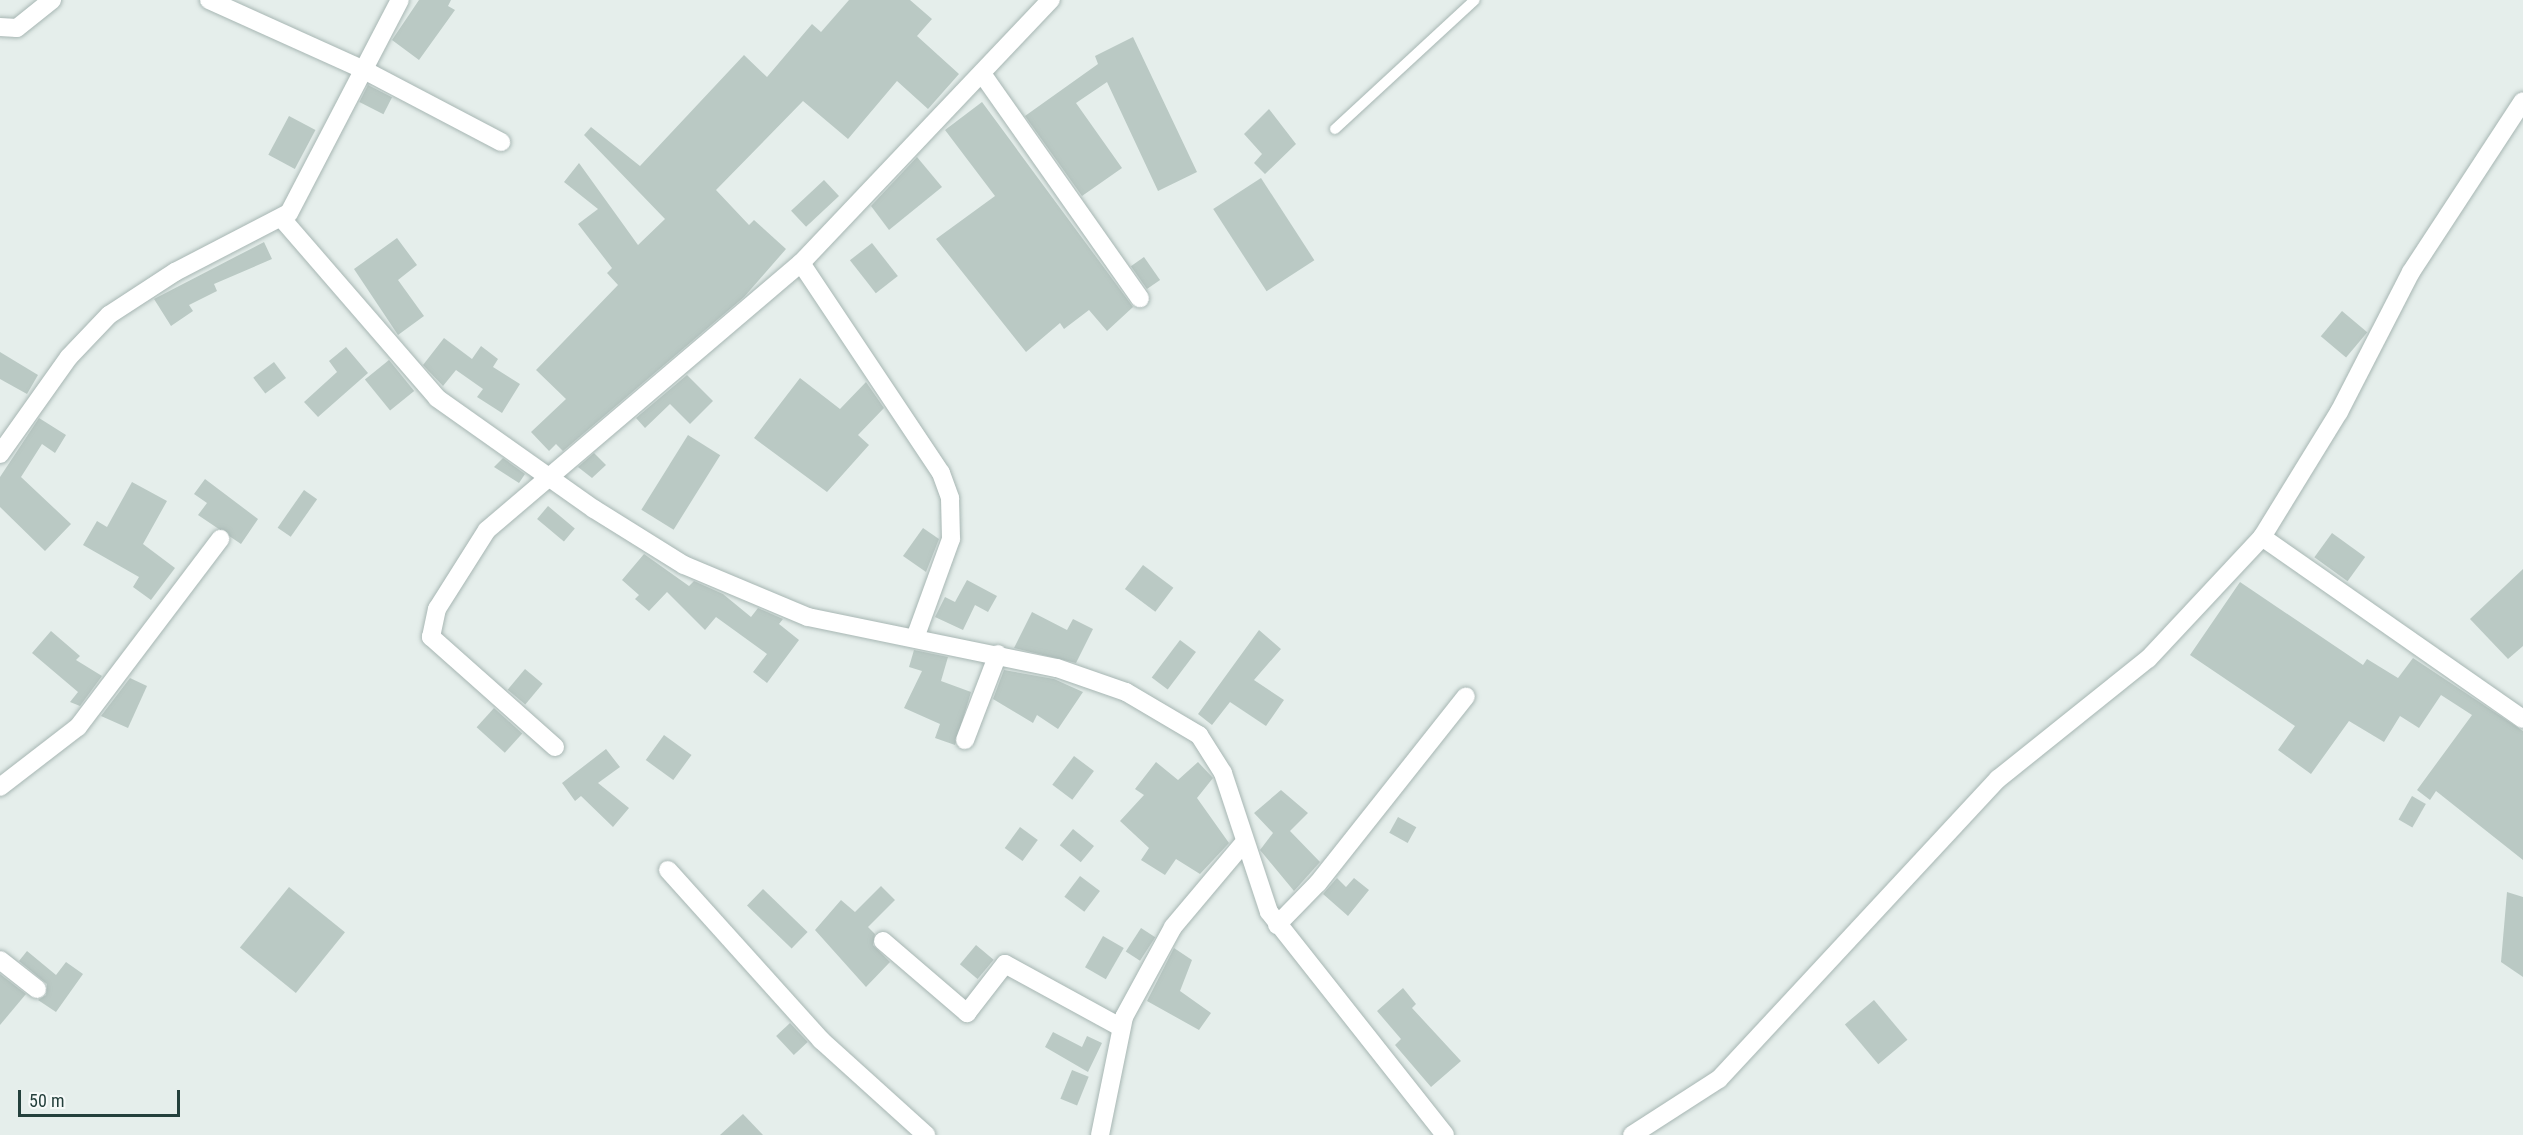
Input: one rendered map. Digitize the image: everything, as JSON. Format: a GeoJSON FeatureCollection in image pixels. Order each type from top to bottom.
{"type":"FeatureCollection","features":[{"type":"Feature","properties":{"kind":"street"},"geometry":{"type":"LineString","coordinates":[[0,27],[17,28],[52,0]]}},
{"type":"Feature","properties":{"kind":"street"},"geometry":{"type":"LineString","coordinates":[[209,0],[364,70],[501,142]]}},
{"type":"Feature","properties":{"kind":"street"},"geometry":{"type":"LineString","coordinates":[[1,449],[69,357],[120,306],[283,219],[400,0]]}},
{"type":"Feature","properties":{"kind":"street"},"geometry":{"type":"LineString","coordinates":[[555,747],[430,637],[437,609],[487,531],[801,263],[983,75],[1051,0]]}},
{"type":"Feature","properties":{"kind":"street"},"geometry":{"type":"LineString","coordinates":[[983,75],[1140,298]]}},
{"type":"Feature","properties":{"kind":"street"},"geometry":{"type":"LineString","coordinates":[[1632,1135],[1719,1079],[1998,778],[2148,659],[2262,537],[2339,412],[2411,272],[2523,101]]}},
{"type":"Feature","properties":{"kind":"street"},"geometry":{"type":"LineString","coordinates":[[283,219],[426,389],[549,476],[664,552],[752,595],[832,623],[916,635],[1077,675],[1180,720],[1212,751],[1242,845],[1277,924],[1445,1135]]}},
{"type":"Feature","properties":{"kind":"street"},"geometry":{"type":"LineString","coordinates":[[801,263],[941,472],[951,498],[951,539],[916,635]]}},
{"type":"Feature","properties":{"kind":"street"},"geometry":{"type":"LineString","coordinates":[[2262,537],[2523,719]]}},
{"type":"Feature","properties":{"kind":"street"},"geometry":{"type":"LineString","coordinates":[[0,787],[78,727],[220,540]]}},
{"type":"Feature","properties":{"kind":"street"},"geometry":{"type":"LineString","coordinates":[[964,740],[998,654]]}},
{"type":"Feature","properties":{"kind":"street"},"geometry":{"type":"LineString","coordinates":[[1277,924],[1318,883],[1466,696]]}},
{"type":"Feature","properties":{"kind":"street"},"geometry":{"type":"LineString","coordinates":[[1101,1135],[1120,1027],[1173,927],[1242,845]]}},
{"type":"Feature","properties":{"kind":"street"},"geometry":{"type":"LineString","coordinates":[[668,870],[821,1040],[926,1135]]}},
{"type":"Feature","properties":{"kind":"street"},"geometry":{"type":"LineString","coordinates":[[883,941],[967,1013],[1005,964],[1120,1027]]}},
{"type":"Feature","properties":{"kind":"street"},"geometry":{"type":"LineString","coordinates":[[0,960],[37,989]]}},
{"type":"Feature","properties":{"kind":"lane"},"geometry":{"type":"LineString","coordinates":[[1335,129],[1475,0]]}},
{"type":"Feature","properties":{"kind":"building"},"geometry":{"type":"Polygon","coordinates":[[[419,0],[451,0],[448,6],[455,10],[419,60],[392,40],[419,0]]]}},
{"type":"Feature","properties":{"kind":"building"},"geometry":{"type":"Polygon","coordinates":[[[849,0],[910,0],[932,19],[917,36],[959,74],[928,109],[897,81],[848,139],[803,101],[716,190],[749,225],[754,220],[786,249],[744,297],[563,451],[556,444],[549,451],[531,432],[566,399],[536,370],[618,285],[607,273],[612,268],[578,224],[598,209],[564,182],[579,163],[638,245],[665,219],[584,135],[591,127],[640,166],[744,55],[767,77],[812,24],[821,32],[849,0]]]}},
{"type":"Feature","properties":{"kind":"building"},"geometry":{"type":"Polygon","coordinates":[[[1133,37],[1197,172],[1158,191],[1107,82],[1076,103],[1122,168],[1082,196],[1025,116],[1098,64],[1095,56],[1133,37]]]}},
{"type":"Feature","properties":{"kind":"building"},"geometry":{"type":"Polygon","coordinates":[[[368,85],[392,97],[383,114],[359,102],[368,85]]]}},
{"type":"Feature","properties":{"kind":"building"},"geometry":{"type":"Polygon","coordinates":[[[982,102],[1133,307],[1107,331],[1089,310],[1064,329],[1060,323],[1026,352],[936,239],[995,196],[945,130],[982,102]]]}},
{"type":"Feature","properties":{"kind":"building"},"geometry":{"type":"Polygon","coordinates":[[[1269,109],[1296,144],[1265,174],[1254,163],[1262,154],[1244,134],[1269,109]]]}},
{"type":"Feature","properties":{"kind":"building"},"geometry":{"type":"Polygon","coordinates":[[[289,116],[315,130],[295,169],[268,155],[289,116]]]}},
{"type":"Feature","properties":{"kind":"building"},"geometry":{"type":"Polygon","coordinates":[[[917,157],[942,187],[889,230],[871,206],[917,157]]]}},
{"type":"Feature","properties":{"kind":"building"},"geometry":{"type":"Polygon","coordinates":[[[1261,178],[1314,260],[1267,291],[1213,209],[1261,178]]]}},
{"type":"Feature","properties":{"kind":"building"},"geometry":{"type":"Polygon","coordinates":[[[824,180],[839,196],[806,227],[791,211],[824,180]]]}},
{"type":"Feature","properties":{"kind":"building"},"geometry":{"type":"Polygon","coordinates":[[[397,238],[417,265],[398,280],[424,316],[398,335],[354,269],[397,238]]]}},
{"type":"Feature","properties":{"kind":"building"},"geometry":{"type":"Polygon","coordinates":[[[264,242],[272,259],[214,284],[217,291],[189,305],[193,311],[171,326],[154,299],[264,242]]]}},
{"type":"Feature","properties":{"kind":"building"},"geometry":{"type":"Polygon","coordinates":[[[872,243],[898,276],[876,293],[850,260],[872,243]]]}},
{"type":"Feature","properties":{"kind":"building"},"geometry":{"type":"Polygon","coordinates":[[[1144,257],[1160,280],[1147,289],[1131,266],[1144,257]]]}},
{"type":"Feature","properties":{"kind":"building"},"geometry":{"type":"Polygon","coordinates":[[[2342,311],[2367,332],[2346,357],[2321,336],[2342,311]]]}},
{"type":"Feature","properties":{"kind":"building"},"geometry":{"type":"Polygon","coordinates":[[[444,338],[472,359],[481,346],[498,359],[493,367],[520,384],[502,413],[477,397],[483,389],[456,370],[443,386],[423,365],[444,338]]]}},
{"type":"Feature","properties":{"kind":"building"},"geometry":{"type":"Polygon","coordinates":[[[346,347],[368,373],[318,417],[304,402],[337,372],[329,361],[346,347]]]}},
{"type":"Feature","properties":{"kind":"building"},"geometry":{"type":"Polygon","coordinates":[[[0,352],[38,375],[27,394],[0,379],[0,352]]]}},
{"type":"Feature","properties":{"kind":"building"},"geometry":{"type":"Polygon","coordinates":[[[389,360],[414,391],[390,411],[365,380],[389,360]]]}},
{"type":"Feature","properties":{"kind":"building"},"geometry":{"type":"Polygon","coordinates":[[[274,362],[286,378],[265,394],[253,378],[274,362]]]}},
{"type":"Feature","properties":{"kind":"building"},"geometry":{"type":"Polygon","coordinates":[[[687,375],[713,401],[690,424],[670,404],[645,428],[636,418],[687,375]]]}},
{"type":"Feature","properties":{"kind":"building"},"geometry":{"type":"Polygon","coordinates":[[[800,378],[840,409],[866,382],[884,408],[858,435],[869,445],[827,492],[754,438],[800,378]]]}},
{"type":"Feature","properties":{"kind":"building"},"geometry":{"type":"Polygon","coordinates":[[[39,418],[66,435],[55,453],[42,444],[21,477],[71,524],[45,551],[0,507],[0,477],[39,418]]]}},
{"type":"Feature","properties":{"kind":"building"},"geometry":{"type":"Polygon","coordinates":[[[688,435],[720,455],[674,530],[641,510],[688,435]]]}},
{"type":"Feature","properties":{"kind":"building"},"geometry":{"type":"Polygon","coordinates":[[[594,453],[606,465],[592,478],[578,467],[594,453]]]}},
{"type":"Feature","properties":{"kind":"building"},"geometry":{"type":"Polygon","coordinates":[[[503,458],[525,474],[519,483],[494,467],[503,458]]]}},
{"type":"Feature","properties":{"kind":"building"},"geometry":{"type":"Polygon","coordinates":[[[205,479],[258,519],[241,544],[198,515],[207,503],[194,494],[205,479]]]}},
{"type":"Feature","properties":{"kind":"building"},"geometry":{"type":"Polygon","coordinates":[[[132,482],[167,501],[143,544],[175,568],[151,600],[133,587],[139,577],[83,545],[97,521],[107,527],[132,482]]]}},
{"type":"Feature","properties":{"kind":"building"},"geometry":{"type":"Polygon","coordinates":[[[304,490],[317,499],[291,537],[278,528],[304,490]]]}},
{"type":"Feature","properties":{"kind":"building"},"geometry":{"type":"Polygon","coordinates":[[[548,506],[575,528],[564,542],[537,519],[548,506]]]}},
{"type":"Feature","properties":{"kind":"building"},"geometry":{"type":"Polygon","coordinates":[[[923,528],[939,539],[926,572],[903,556],[923,528]]]}},
{"type":"Feature","properties":{"kind":"building"},"geometry":{"type":"Polygon","coordinates":[[[2332,533],[2365,557],[2348,581],[2314,557],[2332,533]]]}},
{"type":"Feature","properties":{"kind":"building"},"geometry":{"type":"Polygon","coordinates":[[[644,554],[689,586],[694,581],[723,594],[751,617],[758,608],[783,619],[779,624],[799,640],[767,683],[753,672],[767,654],[716,617],[705,630],[667,592],[649,611],[635,599],[639,595],[622,580],[644,554]]]}},
{"type":"Feature","properties":{"kind":"building"},"geometry":{"type":"Polygon","coordinates":[[[1143,565],[1173,588],[1155,612],[1125,589],[1143,565]]]}},
{"type":"Feature","properties":{"kind":"building"},"geometry":{"type":"Polygon","coordinates":[[[2523,569],[2523,646],[2508,659],[2470,619],[2523,569]]]}},
{"type":"Feature","properties":{"kind":"building"},"geometry":{"type":"Polygon","coordinates":[[[967,580],[997,596],[988,612],[975,605],[963,630],[935,617],[945,597],[955,602],[967,580]]]}},
{"type":"Feature","properties":{"kind":"building"},"geometry":{"type":"Polygon","coordinates":[[[2240,582],[2363,665],[2367,659],[2398,678],[2413,658],[2523,731],[2523,860],[2436,791],[2430,800],[2417,790],[2472,715],[2441,695],[2419,728],[2400,716],[2384,742],[2349,721],[2311,774],[2278,750],[2295,726],[2190,655],[2240,582]]]}},
{"type":"Feature","properties":{"kind":"building"},"geometry":{"type":"Polygon","coordinates":[[[1032,612],[1067,630],[1073,619],[1093,629],[1076,663],[1014,648],[1032,612]]]}},
{"type":"Feature","properties":{"kind":"building"},"geometry":{"type":"Polygon","coordinates":[[[1259,630],[1281,649],[1254,680],[1284,700],[1266,726],[1230,702],[1212,725],[1198,714],[1259,630]]]}},
{"type":"Feature","properties":{"kind":"building"},"geometry":{"type":"Polygon","coordinates":[[[51,631],[80,656],[76,660],[102,676],[80,706],[70,702],[78,692],[32,653],[51,631]]]}},
{"type":"Feature","properties":{"kind":"building"},"geometry":{"type":"Polygon","coordinates":[[[1180,640],[1196,652],[1168,690],[1152,678],[1180,640]]]}},
{"type":"Feature","properties":{"kind":"building"},"geometry":{"type":"Polygon","coordinates":[[[914,650],[948,657],[941,681],[971,692],[955,745],[935,738],[940,724],[904,708],[922,671],[909,667],[914,650]]]}},
{"type":"Feature","properties":{"kind":"building"},"geometry":{"type":"Polygon","coordinates":[[[525,669],[543,684],[525,704],[508,690],[525,669]]]}},
{"type":"Feature","properties":{"kind":"building"},"geometry":{"type":"Polygon","coordinates":[[[1004,670],[1054,679],[1083,692],[1058,729],[1037,715],[1033,723],[993,699],[1004,670]]]}},
{"type":"Feature","properties":{"kind":"building"},"geometry":{"type":"Polygon","coordinates":[[[130,678],[147,686],[128,728],[101,716],[130,678]]]}},
{"type":"Feature","properties":{"kind":"building"},"geometry":{"type":"Polygon","coordinates":[[[494,708],[522,733],[505,753],[477,727],[494,708]]]}},
{"type":"Feature","properties":{"kind":"building"},"geometry":{"type":"Polygon","coordinates":[[[664,735],[692,755],[673,780],[646,760],[664,735]]]}},
{"type":"Feature","properties":{"kind":"building"},"geometry":{"type":"Polygon","coordinates":[[[606,749],[620,767],[598,783],[629,808],[613,827],[581,796],[575,801],[562,783],[606,749]]]}},
{"type":"Feature","properties":{"kind":"building"},"geometry":{"type":"Polygon","coordinates":[[[1074,756],[1094,771],[1072,800],[1052,785],[1074,756]]]}},
{"type":"Feature","properties":{"kind":"building"},"geometry":{"type":"Polygon","coordinates":[[[1156,762],[1178,780],[1198,762],[1213,778],[1197,798],[1229,843],[1200,874],[1176,859],[1165,875],[1141,860],[1149,848],[1120,821],[1144,795],[1135,789],[1156,762]]]}},
{"type":"Feature","properties":{"kind":"building"},"geometry":{"type":"Polygon","coordinates":[[[1281,790],[1308,813],[1290,831],[1320,862],[1294,891],[1260,850],[1273,833],[1254,813],[1281,790]]]}},
{"type":"Feature","properties":{"kind":"building"},"geometry":{"type":"Polygon","coordinates":[[[2412,796],[2426,804],[2412,827],[2398,819],[2412,796]]]}},
{"type":"Feature","properties":{"kind":"building"},"geometry":{"type":"Polygon","coordinates":[[[1398,817],[1416,827],[1408,843],[1389,833],[1398,817]]]}},
{"type":"Feature","properties":{"kind":"building"},"geometry":{"type":"Polygon","coordinates":[[[1020,827],[1038,840],[1023,861],[1005,848],[1020,827]]]}},
{"type":"Feature","properties":{"kind":"building"},"geometry":{"type":"Polygon","coordinates":[[[1073,829],[1094,846],[1081,862],[1060,845],[1073,829]]]}},
{"type":"Feature","properties":{"kind":"building"},"geometry":{"type":"Polygon","coordinates":[[[1080,876],[1100,891],[1084,912],[1064,897],[1080,876]]]}},
{"type":"Feature","properties":{"kind":"building"},"geometry":{"type":"Polygon","coordinates":[[[1337,878],[1346,887],[1354,878],[1369,890],[1348,916],[1323,894],[1337,878]]]}},
{"type":"Feature","properties":{"kind":"building"},"geometry":{"type":"Polygon","coordinates":[[[881,886],[895,900],[868,927],[875,934],[873,945],[890,962],[866,987],[815,930],[841,900],[855,912],[881,886]]]}},
{"type":"Feature","properties":{"kind":"building"},"geometry":{"type":"Polygon","coordinates":[[[289,887],[345,932],[296,993],[240,948],[289,887]]]}},
{"type":"Feature","properties":{"kind":"building"},"geometry":{"type":"Polygon","coordinates":[[[763,889],[808,932],[792,949],[747,906],[763,889]]]}},
{"type":"Feature","properties":{"kind":"building"},"geometry":{"type":"Polygon","coordinates":[[[2507,892],[2523,897],[2523,977],[2501,962],[2507,892]]]}},
{"type":"Feature","properties":{"kind":"building"},"geometry":{"type":"Polygon","coordinates":[[[1141,928],[1155,937],[1140,961],[1126,951],[1141,928]]]}},
{"type":"Feature","properties":{"kind":"building"},"geometry":{"type":"Polygon","coordinates":[[[1103,936],[1124,948],[1106,979],[1085,967],[1103,936]]]}},
{"type":"Feature","properties":{"kind":"building"},"geometry":{"type":"Polygon","coordinates":[[[976,945],[994,960],[978,979],[960,964],[976,945]]]}},
{"type":"Feature","properties":{"kind":"building"},"geometry":{"type":"Polygon","coordinates":[[[1174,948],[1192,960],[1180,991],[1211,1013],[1199,1030],[1147,1001],[1174,948]]]}},
{"type":"Feature","properties":{"kind":"building"},"geometry":{"type":"Polygon","coordinates":[[[27,951],[56,975],[66,962],[83,974],[56,1012],[38,1000],[46,995],[47,984],[19,961],[27,951]]]}},
{"type":"Feature","properties":{"kind":"building"},"geometry":{"type":"Polygon","coordinates":[[[0,974],[26,994],[0,1025],[0,974]]]}},
{"type":"Feature","properties":{"kind":"building"},"geometry":{"type":"Polygon","coordinates":[[[1403,988],[1416,1004],[1412,1008],[1461,1061],[1431,1087],[1395,1045],[1401,1039],[1377,1011],[1403,988]]]}},
{"type":"Feature","properties":{"kind":"building"},"geometry":{"type":"Polygon","coordinates":[[[1874,1000],[1907,1040],[1878,1064],[1845,1024],[1874,1000]]]}},
{"type":"Feature","properties":{"kind":"building"},"geometry":{"type":"Polygon","coordinates":[[[790,1023],[808,1042],[794,1055],[776,1036],[790,1023]]]}},
{"type":"Feature","properties":{"kind":"building"},"geometry":{"type":"Polygon","coordinates":[[[1053,1032],[1082,1047],[1087,1036],[1102,1043],[1088,1072],[1045,1047],[1053,1032]]]}},
{"type":"Feature","properties":{"kind":"building"},"geometry":{"type":"Polygon","coordinates":[[[1072,1070],[1089,1077],[1077,1105],[1060,1099],[1072,1070]]]}},
{"type":"Feature","properties":{"kind":"building"},"geometry":{"type":"Polygon","coordinates":[[[743,1114],[763,1135],[720,1135],[743,1114]]]}}]}
